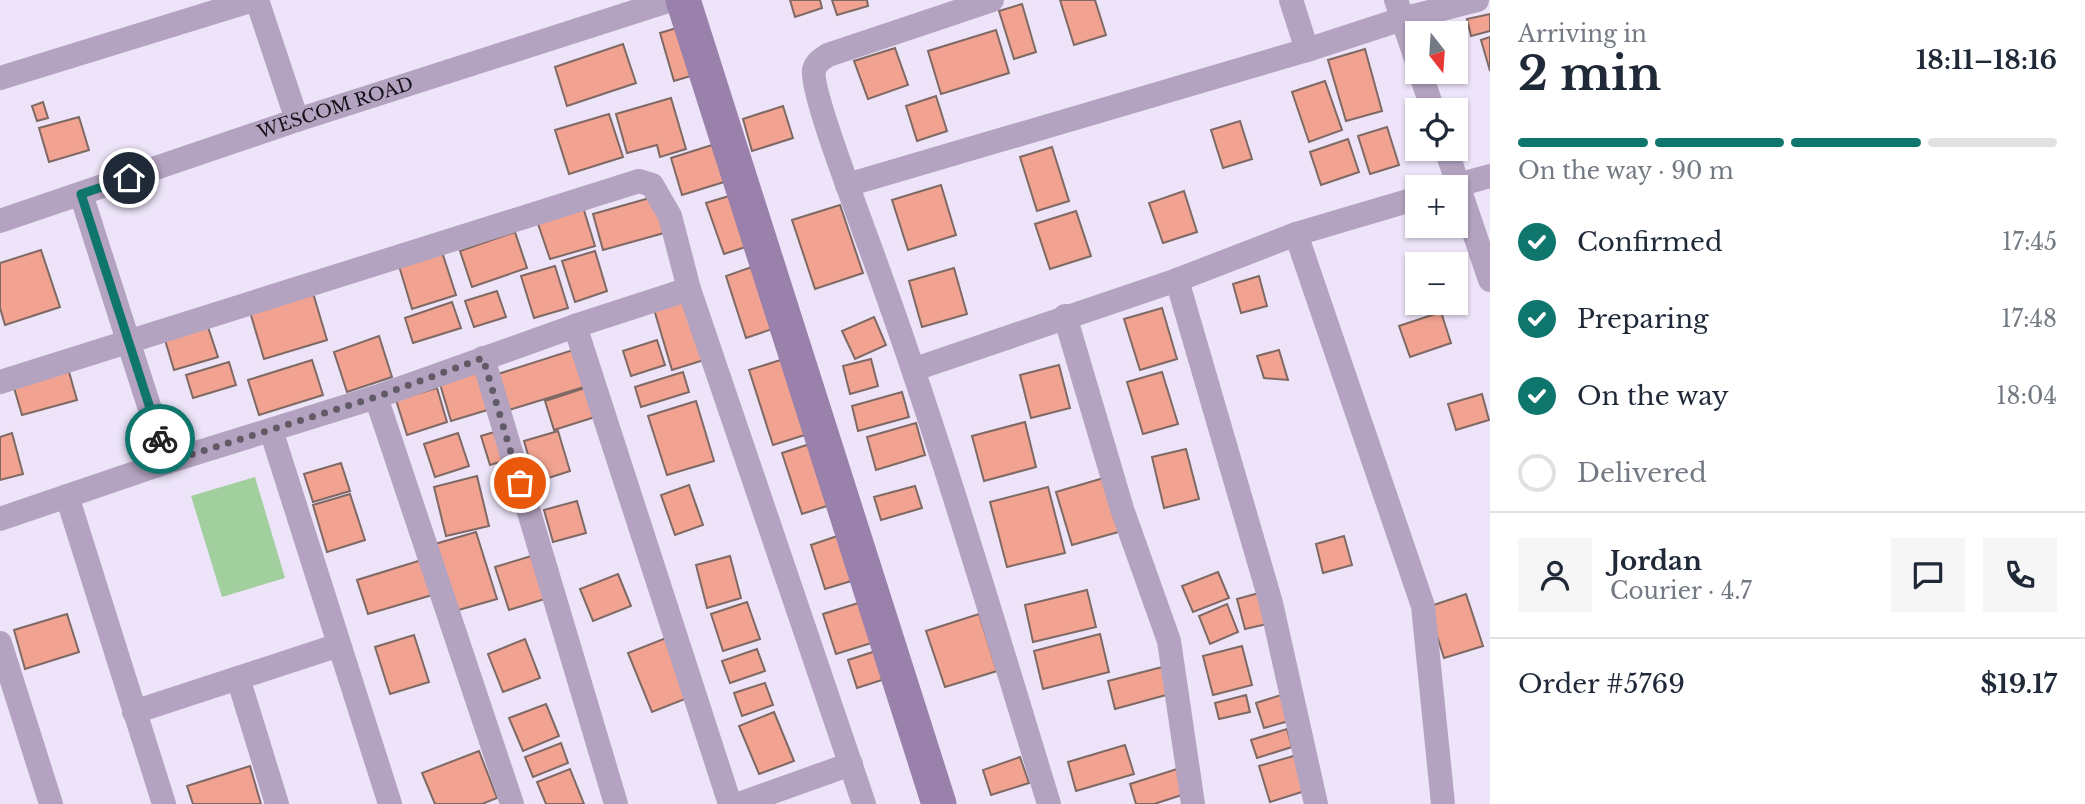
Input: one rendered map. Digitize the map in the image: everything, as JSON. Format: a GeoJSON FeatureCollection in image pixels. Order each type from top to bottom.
{"type":"FeatureCollection","features":[{"type":"Feature","properties":{"kind":"street"},"geometry":{"type":"LineString","coordinates":[[0,78],[255,0],[297,120]]}},
{"type":"Feature","properties":{"kind":"street","name":"WESCOM ROAD"},"geometry":{"type":"LineString","coordinates":[[0,221],[297,120],[671,0]]}},
{"type":"Feature","properties":{"kind":"street"},"geometry":{"type":"LineString","coordinates":[[683,0],[939,804]]}},
{"type":"Feature","properties":{"kind":"street"},"geometry":{"type":"LineString","coordinates":[[992,0],[828,55],[817,62],[814,80],[847,185],[915,369],[1049,804]]}},
{"type":"Feature","properties":{"kind":"street"},"geometry":{"type":"LineString","coordinates":[[1291,0],[1307,50]]}},
{"type":"Feature","properties":{"kind":"street"},"geometry":{"type":"LineString","coordinates":[[847,185],[1307,50],[1399,10],[1477,0]]}},
{"type":"Feature","properties":{"kind":"street"},"geometry":{"type":"LineString","coordinates":[[1399,10],[1405,27]]}},
{"type":"Feature","properties":{"kind":"street"},"geometry":{"type":"LineString","coordinates":[[1468,182],[1490,176]]}},
{"type":"Feature","properties":{"kind":"street"},"geometry":{"type":"LineString","coordinates":[[0,382],[639,181],[652,186],[670,216],[689,289],[864,804]]}},
{"type":"Feature","properties":{"kind":"street"},"geometry":{"type":"LineString","coordinates":[[81,194],[167,462]]}},
{"type":"Feature","properties":{"kind":"street"},"geometry":{"type":"LineString","coordinates":[[915,369],[1177,280],[1296,234],[1405,202]]}},
{"type":"Feature","properties":{"kind":"street"},"geometry":{"type":"LineString","coordinates":[[1468,223],[1490,280]]}},
{"type":"Feature","properties":{"kind":"street"},"geometry":{"type":"LineString","coordinates":[[1296,234],[1423,607],[1443,804]]}},
{"type":"Feature","properties":{"kind":"street"},"geometry":{"type":"LineString","coordinates":[[1177,280],[1271,603],[1317,804]]}},
{"type":"Feature","properties":{"kind":"street"},"geometry":{"type":"LineString","coordinates":[[0,519],[167,462],[376,397],[575,326],[689,289]]}},
{"type":"Feature","properties":{"kind":"street"},"geometry":{"type":"LineString","coordinates":[[1065,316],[1122,509],[1169,641],[1193,804]]}},
{"type":"Feature","properties":{"kind":"street"},"geometry":{"type":"LineString","coordinates":[[575,326],[730,804]]}},
{"type":"Feature","properties":{"kind":"street"},"geometry":{"type":"LineString","coordinates":[[483,358],[616,804]]}},
{"type":"Feature","properties":{"kind":"street"},"geometry":{"type":"LineString","coordinates":[[376,397],[512,804]]}},
{"type":"Feature","properties":{"kind":"street"},"geometry":{"type":"LineString","coordinates":[[271,430],[390,804]]}},
{"type":"Feature","properties":{"kind":"street"},"geometry":{"type":"LineString","coordinates":[[67,496],[164,804]]}},
{"type":"Feature","properties":{"kind":"street"},"geometry":{"type":"LineString","coordinates":[[0,643],[51,804]]}},
{"type":"Feature","properties":{"kind":"street"},"geometry":{"type":"LineString","coordinates":[[134,712],[339,645]]}},
{"type":"Feature","properties":{"kind":"street"},"geometry":{"type":"LineString","coordinates":[[238,678],[277,804]]}},
{"type":"Feature","properties":{"kind":"street"},"geometry":{"type":"LineString","coordinates":[[739,804],[850,764]]}},
{"type":"Feature","properties":{"kind":"green space"},"geometry":{"type":"Polygon","coordinates":[[[255,477],[285,578],[222,597],[191,496],[255,477]]]}},
{"type":"Feature","properties":{"kind":"building"},"geometry":{"type":"Polygon","coordinates":[[[790,0],[820,0],[822,8],[795,17],[790,0]]]}},
{"type":"Feature","properties":{"kind":"building"},"geometry":{"type":"Polygon","coordinates":[[[832,0],[867,0],[868,6],[837,15],[832,0]]]}},
{"type":"Feature","properties":{"kind":"building"},"geometry":{"type":"Polygon","coordinates":[[[1060,0],[1095,0],[1106,35],[1074,45],[1060,0]]]}},
{"type":"Feature","properties":{"kind":"building"},"geometry":{"type":"Polygon","coordinates":[[[1022,4],[1036,52],[1014,59],[999,11],[1022,4]]]}},
{"type":"Feature","properties":{"kind":"building"},"geometry":{"type":"Polygon","coordinates":[[[1490,14],[1490,31],[1471,36],[1467,19],[1490,14]]]}},
{"type":"Feature","properties":{"kind":"building"},"geometry":{"type":"Polygon","coordinates":[[[690,24],[704,72],[674,81],[660,33],[690,24]]]}},
{"type":"Feature","properties":{"kind":"building"},"geometry":{"type":"Polygon","coordinates":[[[996,30],[1009,73],[941,94],[928,51],[996,30]]]}},
{"type":"Feature","properties":{"kind":"building"},"geometry":{"type":"Polygon","coordinates":[[[1490,37],[1490,71],[1481,40],[1490,37]]]}},
{"type":"Feature","properties":{"kind":"building"},"geometry":{"type":"Polygon","coordinates":[[[623,44],[636,83],[567,106],[555,67],[623,44]]]}},
{"type":"Feature","properties":{"kind":"building"},"geometry":{"type":"Polygon","coordinates":[[[895,48],[908,85],[868,99],[854,61],[895,48]]]}},
{"type":"Feature","properties":{"kind":"building"},"geometry":{"type":"Polygon","coordinates":[[[1365,49],[1382,111],[1346,121],[1328,60],[1365,49]]]}},
{"type":"Feature","properties":{"kind":"building"},"geometry":{"type":"Polygon","coordinates":[[[1325,81],[1342,130],[1309,142],[1292,92],[1325,81]]]}},
{"type":"Feature","properties":{"kind":"building"},"geometry":{"type":"Polygon","coordinates":[[[936,96],[947,131],[917,141],[906,106],[936,96]]]}},
{"type":"Feature","properties":{"kind":"building"},"geometry":{"type":"Polygon","coordinates":[[[671,98],[686,149],[660,157],[657,145],[627,153],[616,114],[671,98]]]}},
{"type":"Feature","properties":{"kind":"building"},"geometry":{"type":"Polygon","coordinates":[[[43,102],[48,118],[37,121],[32,106],[43,102]]]}},
{"type":"Feature","properties":{"kind":"building"},"geometry":{"type":"Polygon","coordinates":[[[783,106],[793,138],[752,151],[743,119],[783,106]]]}},
{"type":"Feature","properties":{"kind":"building"},"geometry":{"type":"Polygon","coordinates":[[[609,114],[623,157],[569,174],[555,130],[609,114]]]}},
{"type":"Feature","properties":{"kind":"building"},"geometry":{"type":"Polygon","coordinates":[[[79,117],[89,150],[49,162],[39,128],[79,117]]]}},
{"type":"Feature","properties":{"kind":"building"},"geometry":{"type":"Polygon","coordinates":[[[1240,121],[1252,159],[1223,168],[1211,130],[1240,121]]]}},
{"type":"Feature","properties":{"kind":"building"},"geometry":{"type":"Polygon","coordinates":[[[1387,127],[1399,165],[1370,174],[1358,136],[1387,127]]]}},
{"type":"Feature","properties":{"kind":"building"},"geometry":{"type":"Polygon","coordinates":[[[1348,139],[1359,172],[1321,185],[1310,152],[1348,139]]]}},
{"type":"Feature","properties":{"kind":"building"},"geometry":{"type":"Polygon","coordinates":[[[712,145],[724,182],[682,195],[671,158],[712,145]]]}},
{"type":"Feature","properties":{"kind":"building"},"geometry":{"type":"Polygon","coordinates":[[[1052,147],[1069,201],[1037,211],[1020,157],[1052,147]]]}},
{"type":"Feature","properties":{"kind":"building"},"geometry":{"type":"Polygon","coordinates":[[[941,185],[956,235],[908,250],[892,200],[941,185]]]}},
{"type":"Feature","properties":{"kind":"building"},"geometry":{"type":"Polygon","coordinates":[[[1184,191],[1197,232],[1163,243],[1149,203],[1184,191]]]}},
{"type":"Feature","properties":{"kind":"building"},"geometry":{"type":"Polygon","coordinates":[[[742,192],[758,243],[724,254],[706,203],[742,192]]]}},
{"type":"Feature","properties":{"kind":"building"},"geometry":{"type":"Polygon","coordinates":[[[653,197],[664,233],[603,250],[593,214],[653,197]]]}},
{"type":"Feature","properties":{"kind":"building"},"geometry":{"type":"Polygon","coordinates":[[[840,205],[863,273],[815,289],[792,220],[840,205]]]}},
{"type":"Feature","properties":{"kind":"building"},"geometry":{"type":"Polygon","coordinates":[[[583,207],[595,246],[550,259],[537,221],[583,207]]]}},
{"type":"Feature","properties":{"kind":"building"},"geometry":{"type":"Polygon","coordinates":[[[1076,211],[1091,256],[1050,269],[1035,224],[1076,211]]]}},
{"type":"Feature","properties":{"kind":"building"},"geometry":{"type":"Polygon","coordinates":[[[515,232],[527,268],[472,287],[460,251],[515,232]]]}},
{"type":"Feature","properties":{"kind":"building"},"geometry":{"type":"Polygon","coordinates":[[[41,250],[60,307],[5,325],[0,308],[0,263],[41,250]]]}},
{"type":"Feature","properties":{"kind":"building"},"geometry":{"type":"Polygon","coordinates":[[[595,251],[607,291],[575,302],[562,261],[595,251]]]}},
{"type":"Feature","properties":{"kind":"building"},"geometry":{"type":"Polygon","coordinates":[[[442,252],[456,295],[412,309],[399,266],[442,252]]]}},
{"type":"Feature","properties":{"kind":"building"},"geometry":{"type":"Polygon","coordinates":[[[760,264],[781,326],[746,338],[726,276],[760,264]]]}},
{"type":"Feature","properties":{"kind":"building"},"geometry":{"type":"Polygon","coordinates":[[[555,266],[568,308],[534,318],[521,276],[555,266]]]}},
{"type":"Feature","properties":{"kind":"building"},"geometry":{"type":"Polygon","coordinates":[[[954,268],[967,314],[922,327],[909,281],[954,268]]]}},
{"type":"Feature","properties":{"kind":"building"},"geometry":{"type":"Polygon","coordinates":[[[1259,276],[1267,306],[1241,313],[1233,284],[1259,276]]]}},
{"type":"Feature","properties":{"kind":"building"},"geometry":{"type":"Polygon","coordinates":[[[497,291],[506,317],[474,327],[465,301],[497,291]]]}},
{"type":"Feature","properties":{"kind":"building"},"geometry":{"type":"Polygon","coordinates":[[[313,293],[327,340],[264,359],[250,312],[313,293]]]}},
{"type":"Feature","properties":{"kind":"building"},"geometry":{"type":"Polygon","coordinates":[[[688,296],[707,359],[672,370],[653,306],[688,296]]]}},
{"type":"Feature","properties":{"kind":"building"},"geometry":{"type":"Polygon","coordinates":[[[452,302],[461,328],[413,343],[405,318],[452,302]]]}},
{"type":"Feature","properties":{"kind":"building"},"geometry":{"type":"Polygon","coordinates":[[[1162,308],[1177,359],[1140,370],[1124,319],[1162,308]]]}},
{"type":"Feature","properties":{"kind":"building"},"geometry":{"type":"Polygon","coordinates":[[[1432,315],[1442,315],[1451,343],[1410,357],[1399,326],[1432,315]]]}},
{"type":"Feature","properties":{"kind":"building"},"geometry":{"type":"Polygon","coordinates":[[[874,317],[886,345],[855,359],[842,331],[874,317]]]}},
{"type":"Feature","properties":{"kind":"building"},"geometry":{"type":"Polygon","coordinates":[[[208,327],[218,357],[174,370],[165,340],[208,327]]]}},
{"type":"Feature","properties":{"kind":"building"},"geometry":{"type":"Polygon","coordinates":[[[379,336],[392,377],[347,392],[334,352],[379,336]]]}},
{"type":"Feature","properties":{"kind":"building"},"geometry":{"type":"Polygon","coordinates":[[[657,340],[665,365],[631,376],[623,351],[657,340]]]}},
{"type":"Feature","properties":{"kind":"building"},"geometry":{"type":"Polygon","coordinates":[[[573,350],[584,387],[509,410],[498,374],[573,350]]]}},
{"type":"Feature","properties":{"kind":"building"},"geometry":{"type":"Polygon","coordinates":[[[1279,350],[1288,380],[1264,378],[1257,356],[1279,350]]]}},
{"type":"Feature","properties":{"kind":"building"},"geometry":{"type":"Polygon","coordinates":[[[790,357],[814,432],[773,445],[749,370],[790,357]]]}},
{"type":"Feature","properties":{"kind":"building"},"geometry":{"type":"Polygon","coordinates":[[[871,359],[878,386],[850,394],[843,366],[871,359]]]}},
{"type":"Feature","properties":{"kind":"building"},"geometry":{"type":"Polygon","coordinates":[[[312,360],[323,395],[259,415],[248,380],[312,360]]]}},
{"type":"Feature","properties":{"kind":"building"},"geometry":{"type":"Polygon","coordinates":[[[229,362],[236,385],[193,398],[186,375],[229,362]]]}},
{"type":"Feature","properties":{"kind":"building"},"geometry":{"type":"Polygon","coordinates":[[[67,365],[77,400],[22,415],[12,381],[67,365]]]}},
{"type":"Feature","properties":{"kind":"building"},"geometry":{"type":"Polygon","coordinates":[[[1059,365],[1070,408],[1031,418],[1020,375],[1059,365]]]}},
{"type":"Feature","properties":{"kind":"building"},"geometry":{"type":"Polygon","coordinates":[[[482,371],[494,408],[451,421],[440,384],[482,371]]]}},
{"type":"Feature","properties":{"kind":"building"},"geometry":{"type":"Polygon","coordinates":[[[683,372],[689,392],[641,407],[635,387],[683,372]]]}},
{"type":"Feature","properties":{"kind":"building"},"geometry":{"type":"Polygon","coordinates":[[[1162,372],[1178,424],[1143,434],[1127,382],[1162,372]]]}},
{"type":"Feature","properties":{"kind":"building"},"geometry":{"type":"Polygon","coordinates":[[[588,387],[598,416],[554,430],[545,401],[588,387]]]}},
{"type":"Feature","properties":{"kind":"building"},"geometry":{"type":"Polygon","coordinates":[[[437,388],[447,422],[407,435],[396,400],[437,388]]]}},
{"type":"Feature","properties":{"kind":"building"},"geometry":{"type":"Polygon","coordinates":[[[902,392],[909,417],[858,431],[852,406],[902,392]]]}},
{"type":"Feature","properties":{"kind":"building"},"geometry":{"type":"Polygon","coordinates":[[[1482,394],[1489,420],[1456,430],[1448,404],[1482,394]]]}},
{"type":"Feature","properties":{"kind":"building"},"geometry":{"type":"Polygon","coordinates":[[[696,401],[714,461],[667,475],[648,416],[696,401]]]}},
{"type":"Feature","properties":{"kind":"building"},"geometry":{"type":"Polygon","coordinates":[[[1025,422],[1036,467],[984,481],[972,436],[1025,422]]]}},
{"type":"Feature","properties":{"kind":"building"},"geometry":{"type":"Polygon","coordinates":[[[916,423],[925,455],[876,470],[867,437],[916,423]]]}},
{"type":"Feature","properties":{"kind":"building"},"geometry":{"type":"Polygon","coordinates":[[[501,430],[510,459],[490,465],[481,436],[501,430]]]}},
{"type":"Feature","properties":{"kind":"building"},"geometry":{"type":"Polygon","coordinates":[[[558,431],[570,471],[536,482],[524,441],[558,431]]]}},
{"type":"Feature","properties":{"kind":"building"},"geometry":{"type":"Polygon","coordinates":[[[12,433],[23,474],[0,480],[0,437],[12,433]]]}},
{"type":"Feature","properties":{"kind":"building"},"geometry":{"type":"Polygon","coordinates":[[[458,433],[469,466],[435,477],[424,444],[458,433]]]}},
{"type":"Feature","properties":{"kind":"building"},"geometry":{"type":"Polygon","coordinates":[[[819,441],[839,502],[802,514],[782,453],[819,441]]]}},
{"type":"Feature","properties":{"kind":"building"},"geometry":{"type":"Polygon","coordinates":[[[1186,449],[1199,499],[1164,508],[1152,457],[1186,449]]]}},
{"type":"Feature","properties":{"kind":"building"},"geometry":{"type":"Polygon","coordinates":[[[341,463],[350,491],[313,502],[304,474],[341,463]]]}},
{"type":"Feature","properties":{"kind":"building"},"geometry":{"type":"Polygon","coordinates":[[[477,476],[489,526],[446,536],[434,487],[477,476]]]}},
{"type":"Feature","properties":{"kind":"building"},"geometry":{"type":"Polygon","coordinates":[[[1107,477],[1122,531],[1072,545],[1056,492],[1107,477]]]}},
{"type":"Feature","properties":{"kind":"building"},"geometry":{"type":"Polygon","coordinates":[[[689,485],[703,525],[675,535],[661,495],[689,485]]]}},
{"type":"Feature","properties":{"kind":"building"},"geometry":{"type":"Polygon","coordinates":[[[915,486],[922,508],[881,520],[874,497],[915,486]]]}},
{"type":"Feature","properties":{"kind":"building"},"geometry":{"type":"Polygon","coordinates":[[[1048,487],[1065,553],[1007,567],[990,502],[1048,487]]]}},
{"type":"Feature","properties":{"kind":"building"},"geometry":{"type":"Polygon","coordinates":[[[350,494],[365,540],[327,552],[313,505],[350,494]]]}},
{"type":"Feature","properties":{"kind":"building"},"geometry":{"type":"Polygon","coordinates":[[[577,501],[586,533],[553,542],[544,510],[577,501]]]}},
{"type":"Feature","properties":{"kind":"building"},"geometry":{"type":"Polygon","coordinates":[[[476,532],[497,599],[455,611],[435,544],[476,532]]]}},
{"type":"Feature","properties":{"kind":"building"},"geometry":{"type":"Polygon","coordinates":[[[846,533],[861,578],[825,589],[811,545],[846,533]]]}},
{"type":"Feature","properties":{"kind":"building"},"geometry":{"type":"Polygon","coordinates":[[[1344,536],[1352,565],[1323,573],[1316,544],[1344,536]]]}},
{"type":"Feature","properties":{"kind":"building"},"geometry":{"type":"Polygon","coordinates":[[[538,554],[551,597],[509,610],[495,567],[538,554]]]}},
{"type":"Feature","properties":{"kind":"building"},"geometry":{"type":"Polygon","coordinates":[[[730,556],[741,598],[707,608],[696,565],[730,556]]]}},
{"type":"Feature","properties":{"kind":"building"},"geometry":{"type":"Polygon","coordinates":[[[428,558],[439,593],[368,614],[357,580],[428,558]]]}},
{"type":"Feature","properties":{"kind":"building"},"geometry":{"type":"Polygon","coordinates":[[[1218,572],[1229,598],[1193,612],[1182,586],[1218,572]]]}},
{"type":"Feature","properties":{"kind":"building"},"geometry":{"type":"Polygon","coordinates":[[[618,574],[631,606],[593,621],[580,589],[618,574]]]}},
{"type":"Feature","properties":{"kind":"building"},"geometry":{"type":"Polygon","coordinates":[[[1087,590],[1096,627],[1033,642],[1025,605],[1087,590]]]}},
{"type":"Feature","properties":{"kind":"building"},"geometry":{"type":"Polygon","coordinates":[[[1259,593],[1267,624],[1245,629],[1237,599],[1259,593]]]}},
{"type":"Feature","properties":{"kind":"building"},"geometry":{"type":"Polygon","coordinates":[[[1466,594],[1483,646],[1444,658],[1428,607],[1466,594]]]}},
{"type":"Feature","properties":{"kind":"building"},"geometry":{"type":"Polygon","coordinates":[[[868,600],[881,640],[836,654],[823,614],[868,600]]]}},
{"type":"Feature","properties":{"kind":"building"},"geometry":{"type":"Polygon","coordinates":[[[747,602],[760,639],[723,651],[711,614],[747,602]]]}},
{"type":"Feature","properties":{"kind":"building"},"geometry":{"type":"Polygon","coordinates":[[[1227,604],[1238,632],[1210,644],[1199,616],[1227,604]]]}},
{"type":"Feature","properties":{"kind":"building"},"geometry":{"type":"Polygon","coordinates":[[[67,614],[79,652],[25,669],[14,630],[67,614]]]}},
{"type":"Feature","properties":{"kind":"building"},"geometry":{"type":"Polygon","coordinates":[[[979,614],[997,671],[945,687],[926,631],[979,614]]]}},
{"type":"Feature","properties":{"kind":"building"},"geometry":{"type":"Polygon","coordinates":[[[1100,634],[1109,672],[1043,689],[1034,651],[1100,634]]]}},
{"type":"Feature","properties":{"kind":"building"},"geometry":{"type":"Polygon","coordinates":[[[414,635],[429,682],[390,694],[375,647],[414,635]]]}},
{"type":"Feature","properties":{"kind":"building"},"geometry":{"type":"Polygon","coordinates":[[[666,638],[690,697],[652,712],[628,653],[666,638]]]}},
{"type":"Feature","properties":{"kind":"building"},"geometry":{"type":"Polygon","coordinates":[[[525,639],[540,678],[503,692],[488,654],[525,639]]]}},
{"type":"Feature","properties":{"kind":"building"},"geometry":{"type":"Polygon","coordinates":[[[1242,646],[1252,685],[1213,695],[1203,656],[1242,646]]]}},
{"type":"Feature","properties":{"kind":"building"},"geometry":{"type":"Polygon","coordinates":[[[757,649],[765,671],[730,683],[722,661],[757,649]]]}},
{"type":"Feature","properties":{"kind":"building"},"geometry":{"type":"Polygon","coordinates":[[[882,649],[891,677],[857,688],[848,660],[882,649]]]}},
{"type":"Feature","properties":{"kind":"building"},"geometry":{"type":"Polygon","coordinates":[[[1170,665],[1177,692],[1115,709],[1108,681],[1170,665]]]}},
{"type":"Feature","properties":{"kind":"building"},"geometry":{"type":"Polygon","coordinates":[[[765,683],[773,705],[742,716],[734,693],[765,683]]]}},
{"type":"Feature","properties":{"kind":"building"},"geometry":{"type":"Polygon","coordinates":[[[1246,695],[1250,712],[1219,719],[1215,703],[1246,695]]]}},
{"type":"Feature","properties":{"kind":"building"},"geometry":{"type":"Polygon","coordinates":[[[1281,695],[1289,721],[1264,728],[1256,703],[1281,695]]]}},
{"type":"Feature","properties":{"kind":"building"},"geometry":{"type":"Polygon","coordinates":[[[546,704],[559,736],[523,751],[509,718],[546,704]]]}},
{"type":"Feature","properties":{"kind":"building"},"geometry":{"type":"Polygon","coordinates":[[[774,712],[794,761],[759,774],[739,726],[774,712]]]}},
{"type":"Feature","properties":{"kind":"building"},"geometry":{"type":"Polygon","coordinates":[[[1287,729],[1292,747],[1257,758],[1251,740],[1287,729]]]}},
{"type":"Feature","properties":{"kind":"building"},"geometry":{"type":"Polygon","coordinates":[[[561,743],[568,763],[533,777],[525,757],[561,743]]]}},
{"type":"Feature","properties":{"kind":"building"},"geometry":{"type":"Polygon","coordinates":[[[1125,745],[1134,774],[1076,791],[1068,762],[1125,745]]]}},
{"type":"Feature","properties":{"kind":"building"},"geometry":{"type":"Polygon","coordinates":[[[479,751],[497,798],[482,804],[435,804],[422,773],[479,751]]]}},
{"type":"Feature","properties":{"kind":"building"},"geometry":{"type":"Polygon","coordinates":[[[1297,755],[1308,790],[1270,802],[1259,766],[1297,755]]]}},
{"type":"Feature","properties":{"kind":"building"},"geometry":{"type":"Polygon","coordinates":[[[1020,757],[1029,783],[991,795],[983,770],[1020,757]]]}},
{"type":"Feature","properties":{"kind":"building"},"geometry":{"type":"Polygon","coordinates":[[[250,766],[261,804],[193,804],[187,786],[250,766]]]}},
{"type":"Feature","properties":{"kind":"building"},"geometry":{"type":"Polygon","coordinates":[[[570,769],[584,804],[546,804],[537,782],[570,769]]]}},
{"type":"Feature","properties":{"kind":"building"},"geometry":{"type":"Polygon","coordinates":[[[1177,769],[1185,794],[1154,804],[1136,804],[1130,784],[1177,769]]]}},
{"type":"Feature","properties":{"kind":"way so far"},"geometry":{"type":"LineString","coordinates":[[160,439],[167,462],[376,397],[483,358],[520,483]]}},
{"type":"Feature","properties":{"kind":"route"},"geometry":{"type":"LineString","coordinates":[[129,178],[81,194],[160,439]]}}]}
